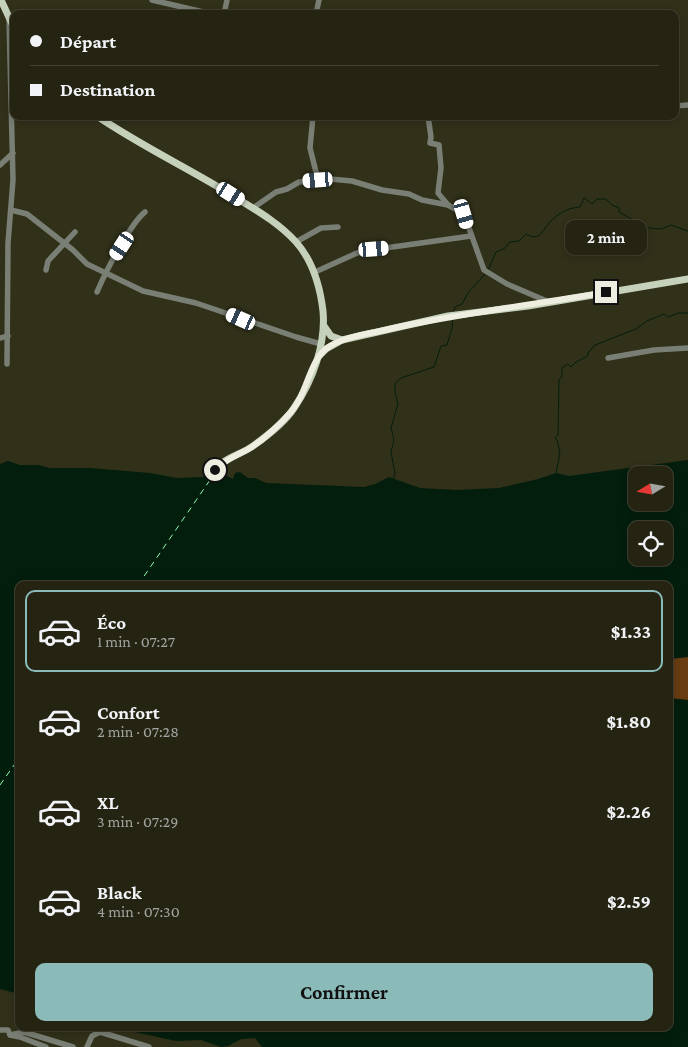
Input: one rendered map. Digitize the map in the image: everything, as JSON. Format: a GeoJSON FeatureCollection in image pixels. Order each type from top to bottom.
{"type":"FeatureCollection","features":[{"type":"Feature","properties":{"kind":"main road"},"geometry":{"type":"LineString","coordinates":[[1,0],[9,17]]}},
{"type":"Feature","properties":{"kind":"main road"},"geometry":{"type":"LineString","coordinates":[[104,120],[253,208],[296,242],[314,272],[321,293],[324,326],[321,344],[308,384],[291,412],[252,447],[228,458],[215,470],[212,477]]}},
{"type":"Feature","properties":{"kind":"main road"},"geometry":{"type":"LineString","coordinates":[[317,358],[326,349],[342,340],[451,316],[688,279]]}},
{"type":"Feature","properties":{"kind":"main road"},"geometry":{"type":"LineString","coordinates":[[324,326],[331,336],[342,340]]}},
{"type":"Feature","properties":{"kind":"street"},"geometry":{"type":"LineString","coordinates":[[152,0],[195,10]]}},
{"type":"Feature","properties":{"kind":"street"},"geometry":{"type":"LineString","coordinates":[[9,17],[10,51]]}},
{"type":"Feature","properties":{"kind":"street"},"geometry":{"type":"LineString","coordinates":[[7,364],[8,243],[13,180],[12,120]]}},
{"type":"Feature","properties":{"kind":"street"},"geometry":{"type":"LineString","coordinates":[[313,120],[310,148],[318,180]]}},
{"type":"Feature","properties":{"kind":"street"},"geometry":{"type":"LineString","coordinates":[[429,120],[430,143],[439,145],[441,168],[438,193],[448,205]]}},
{"type":"Feature","properties":{"kind":"street"},"geometry":{"type":"LineString","coordinates":[[0,165],[13,153]]}},
{"type":"Feature","properties":{"kind":"street"},"geometry":{"type":"LineString","coordinates":[[253,208],[276,192],[288,189],[299,182],[318,180],[352,181],[448,205],[464,214],[484,270],[507,284],[549,302]]}},
{"type":"Feature","properties":{"kind":"street"},"geometry":{"type":"LineString","coordinates":[[11,210],[27,214],[64,243],[86,264],[144,292],[196,303],[321,344]]}},
{"type":"Feature","properties":{"kind":"street"},"geometry":{"type":"LineString","coordinates":[[97,292],[105,274],[133,227],[145,212]]}},
{"type":"Feature","properties":{"kind":"street"},"geometry":{"type":"LineString","coordinates":[[296,242],[321,228],[338,227]]}},
{"type":"Feature","properties":{"kind":"street"},"geometry":{"type":"LineString","coordinates":[[46,270],[48,261],[75,232]]}},
{"type":"Feature","properties":{"kind":"street"},"geometry":{"type":"LineString","coordinates":[[314,272],[357,253],[471,236]]}},
{"type":"Feature","properties":{"kind":"street"},"geometry":{"type":"LineString","coordinates":[[0,338],[8,336]]}},
{"type":"Feature","properties":{"kind":"street"},"geometry":{"type":"LineString","coordinates":[[608,358],[654,350],[688,348]]}},
{"type":"Feature","properties":{"kind":"street"},"geometry":{"type":"LineString","coordinates":[[0,1030],[8,1030],[10,1035]]}},
{"type":"Feature","properties":{"kind":"street"},"geometry":{"type":"LineString","coordinates":[[10,1035],[19,1031]]}},
{"type":"Feature","properties":{"kind":"street"},"geometry":{"type":"LineString","coordinates":[[22,1031],[72,1047]]}},
{"type":"Feature","properties":{"kind":"street"},"geometry":{"type":"LineString","coordinates":[[87,1047],[92,1036],[100,1032],[149,1047]]}},
{"type":"Feature","properties":{"kind":"street"},"geometry":{"type":"LineString","coordinates":[[10,1035],[46,1047]]}},
{"type":"Feature","properties":{"kind":"shaded area"},"geometry":{"type":"Polygon","coordinates":[[[688,460],[688,657],[673,659],[673,581],[15,581],[15,993],[0,989],[0,464],[8,461],[20,465],[39,465],[50,468],[90,468],[150,473],[177,478],[227,476],[233,479],[235,473],[240,472],[248,478],[255,478],[266,483],[364,487],[389,477],[420,488],[456,490],[499,488],[556,473],[569,476],[628,468],[628,511],[673,511],[673,466],[643,466],[688,460]]]}},
{"type":"Feature","properties":{"kind":"shaded area"},"geometry":{"type":"Polygon","coordinates":[[[688,657],[688,700],[673,698],[673,659],[688,657]]]}},
{"type":"Feature","properties":{"kind":"shaded area"},"geometry":{"type":"Polygon","coordinates":[[[673,698],[688,700],[688,1047],[262,1047],[255,1038],[241,1039],[228,1046],[221,1047],[201,1040],[176,1041],[131,1031],[673,1031],[673,698]]]}},
{"type":"Feature","properties":{"kind":"waterway"},"geometry":{"type":"LineString","coordinates":[[488,270],[496,252],[505,248],[510,242],[519,241],[526,234],[534,237],[538,236],[560,214],[580,207],[584,198],[592,204],[597,199],[606,199],[612,205],[619,208],[619,212],[633,220],[640,221],[649,228],[661,229],[671,225],[688,231]]}},
{"type":"Feature","properties":{"kind":"waterway"},"geometry":{"type":"LineString","coordinates":[[453,312],[455,307],[462,304],[468,293],[485,274]]}},
{"type":"Feature","properties":{"kind":"waterway"},"geometry":{"type":"LineString","coordinates":[[556,473],[560,453],[555,438],[558,435],[559,380],[562,376],[562,368],[568,364],[571,367],[588,356],[588,353],[595,345],[636,329],[647,321],[664,314],[668,317],[678,313],[688,313]]}},
{"type":"Feature","properties":{"kind":"waterway"},"geometry":{"type":"LineString","coordinates":[[394,478],[395,473],[391,452],[394,440],[391,428],[398,404],[395,384],[401,378],[434,367],[441,346],[447,345],[453,318]]}},
{"type":"Feature","properties":{"kind":"ferry route"},"geometry":{"type":"LineString","coordinates":[[141,581],[210,480]]}},
{"type":"Feature","properties":{"kind":"ferry route"},"geometry":{"type":"LineString","coordinates":[[0,785],[15,764]]}},
{"type":"Feature","properties":{"kind":"route"},"geometry":{"type":"LineString","coordinates":[[215,470],[228,458],[252,447],[264,438],[291,412],[308,384],[317,358],[326,349],[342,340],[448,316],[528,306],[606,292]]}}]}
